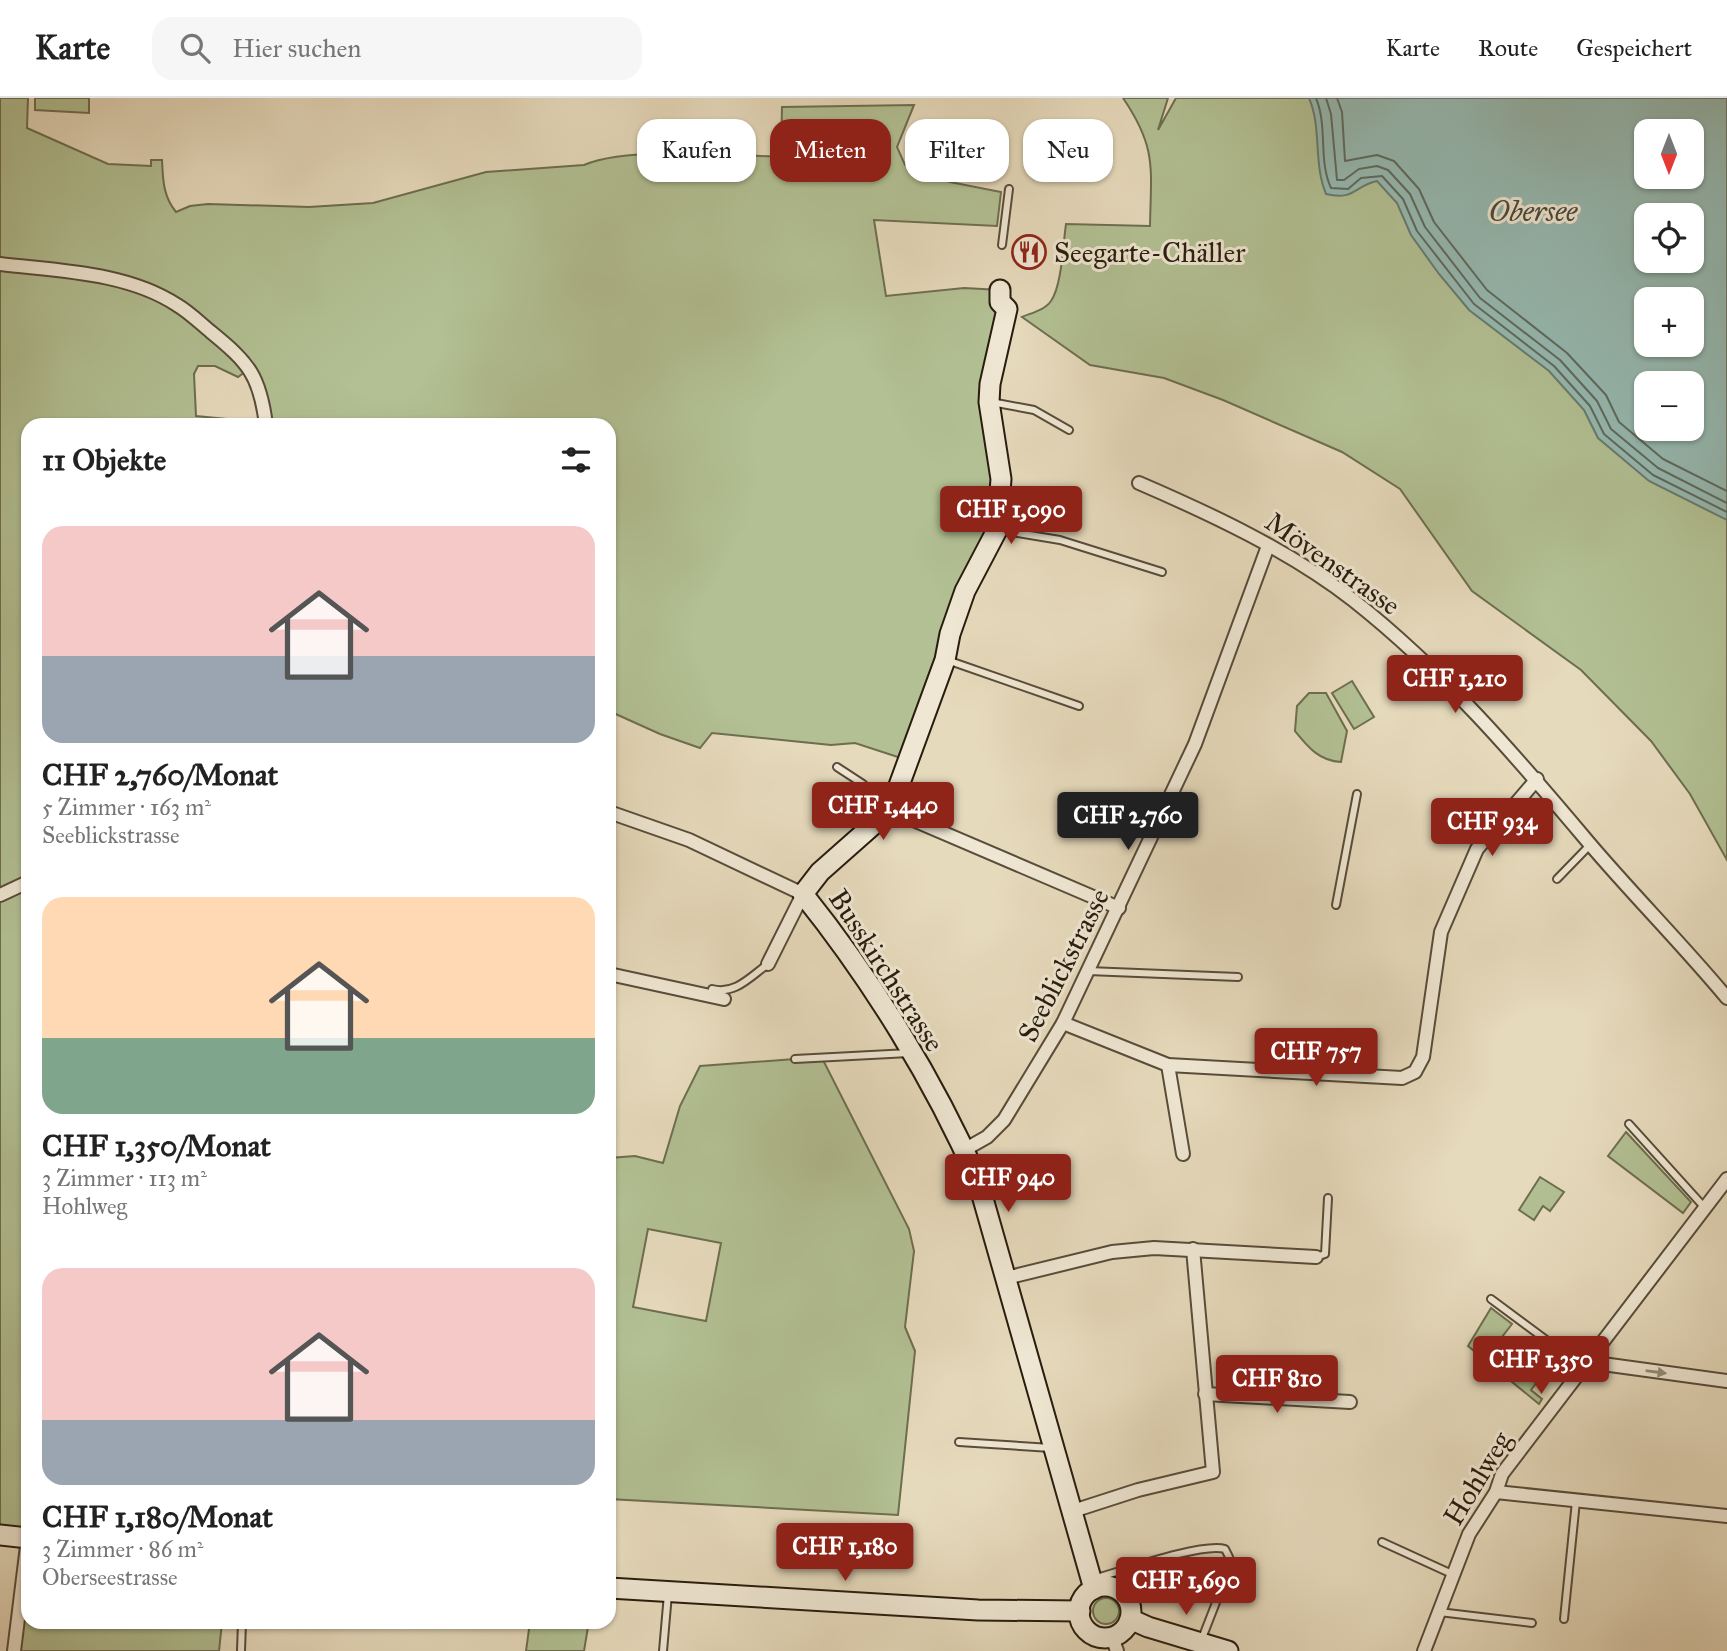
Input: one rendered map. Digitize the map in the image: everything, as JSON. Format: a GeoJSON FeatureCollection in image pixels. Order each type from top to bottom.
{"type":"FeatureCollection","features":[{"type":"Feature","properties":{"kind":"street"},"geometry":{"type":"LineString","coordinates":[[0,264],[96,276],[136,286],[177,304],[233,350],[257,380],[265,418]]}},
{"type":"Feature","properties":{"kind":"street","name":"Busskirchstrasse"},"geometry":{"type":"LineString","coordinates":[[1000,290],[1000,302],[1007,309],[990,384],[989,402],[1001,479],[997,530],[965,591],[950,634],[945,660],[890,810],[820,872],[803,894],[873,989],[964,1150],[978,1181],[1093,1584]]}},
{"type":"Feature","properties":{"kind":"street","name":"Mövenstrasse"},"geometry":{"type":"LineString","coordinates":[[1139,483],[1224,519],[1268,546],[1350,598],[1416,653],[1476,712],[1537,779],[1590,845],[1727,998]]}},
{"type":"Feature","properties":{"kind":"street","name":"Seeblickstrasse"},"geometry":{"type":"LineString","coordinates":[[964,1150],[987,1137],[1004,1120],[1063,1023],[1195,744],[1268,546]]}},
{"type":"Feature","properties":{"kind":"street"},"geometry":{"type":"LineString","coordinates":[[1063,1023],[1168,1065],[1402,1078],[1415,1072],[1423,1057],[1441,932],[1477,849],[1537,779]]}},
{"type":"Feature","properties":{"kind":"street"},"geometry":{"type":"LineString","coordinates":[[890,810],[1119,908]]}},
{"type":"Feature","properties":{"kind":"street"},"geometry":{"type":"LineString","coordinates":[[616,814],[689,840],[803,894],[768,964]]}},
{"type":"Feature","properties":{"kind":"street"},"geometry":{"type":"LineString","coordinates":[[0,895],[21,886]]}},
{"type":"Feature","properties":{"kind":"street"},"geometry":{"type":"LineString","coordinates":[[616,976],[724,999]]}},
{"type":"Feature","properties":{"kind":"street"},"geometry":{"type":"LineString","coordinates":[[1168,1065],[1183,1154]]}},
{"type":"Feature","properties":{"kind":"street","name":"Hohlweg"},"geometry":{"type":"LineString","coordinates":[[1424,1651],[1469,1534],[1496,1492],[1512,1459],[1727,1179]]}},
{"type":"Feature","properties":{"kind":"street"},"geometry":{"type":"LineString","coordinates":[[1006,1278],[1112,1252],[1154,1248],[1316,1257]]}},
{"type":"Feature","properties":{"kind":"street"},"geometry":{"type":"LineString","coordinates":[[1073,1511],[1139,1490],[1213,1472],[1193,1249]]}},
{"type":"Feature","properties":{"kind":"street"},"geometry":{"type":"LineString","coordinates":[[1586,1365],[1727,1381]]}},
{"type":"Feature","properties":{"kind":"street"},"geometry":{"type":"LineString","coordinates":[[1205,1394],[1350,1402]]}},
{"type":"Feature","properties":{"kind":"street"},"geometry":{"type":"LineString","coordinates":[[1496,1492],[1727,1516]]}},
{"type":"Feature","properties":{"kind":"street"},"geometry":{"type":"LineString","coordinates":[[0,1535],[21,1537]]}},
{"type":"Feature","properties":{"kind":"street"},"geometry":{"type":"LineString","coordinates":[[1093,1584],[1110,1587],[1125,1595],[1131,1610],[1130,1619],[1114,1644],[1095,1636],[1083,1625],[1080,1611],[1082,1600],[1093,1584]]}},
{"type":"Feature","properties":{"kind":"street"},"geometry":{"type":"LineString","coordinates":[[616,1588],[978,1610],[1080,1611]]}},
{"type":"Feature","properties":{"kind":"street"},"geometry":{"type":"LineString","coordinates":[[14,1651],[21,1594]]}},
{"type":"Feature","properties":{"kind":"street"},"geometry":{"type":"LineString","coordinates":[[1130,1619],[1148,1628],[1228,1651]]}},
{"type":"Feature","properties":{"kind":"lane"},"geometry":{"type":"LineString","coordinates":[[1002,245],[1009,189]]}},
{"type":"Feature","properties":{"kind":"lane"},"geometry":{"type":"LineString","coordinates":[[989,402],[1034,410],[1069,429]]}},
{"type":"Feature","properties":{"kind":"lane"},"geometry":{"type":"LineString","coordinates":[[997,530],[1060,540],[1162,572]]}},
{"type":"Feature","properties":{"kind":"lane"},"geometry":{"type":"LineString","coordinates":[[945,660],[1079,706]]}},
{"type":"Feature","properties":{"kind":"lane"},"geometry":{"type":"LineString","coordinates":[[837,767],[863,784],[890,810]]}},
{"type":"Feature","properties":{"kind":"lane"},"geometry":{"type":"LineString","coordinates":[[1336,905],[1357,794]]}},
{"type":"Feature","properties":{"kind":"lane"},"geometry":{"type":"LineString","coordinates":[[1557,879],[1590,845]]}},
{"type":"Feature","properties":{"kind":"lane"},"geometry":{"type":"LineString","coordinates":[[712,989],[721,991],[738,987],[768,964]]}},
{"type":"Feature","properties":{"kind":"lane"},"geometry":{"type":"LineString","coordinates":[[1088,971],[1238,976]]}},
{"type":"Feature","properties":{"kind":"lane"},"geometry":{"type":"LineString","coordinates":[[795,1059],[910,1053]]}},
{"type":"Feature","properties":{"kind":"lane"},"geometry":{"type":"LineString","coordinates":[[1629,1124],[1705,1208]]}},
{"type":"Feature","properties":{"kind":"lane"},"geometry":{"type":"LineString","coordinates":[[1316,1257],[1325,1254],[1328,1198]]}},
{"type":"Feature","properties":{"kind":"lane"},"geometry":{"type":"LineString","coordinates":[[1491,1299],[1586,1365]]}},
{"type":"Feature","properties":{"kind":"lane"},"geometry":{"type":"LineString","coordinates":[[1305,1400],[1307,1367]]}},
{"type":"Feature","properties":{"kind":"lane"},"geometry":{"type":"LineString","coordinates":[[959,1442],[1053,1448]]}},
{"type":"Feature","properties":{"kind":"lane"},"geometry":{"type":"LineString","coordinates":[[1564,1619],[1576,1499]]}},
{"type":"Feature","properties":{"kind":"lane"},"geometry":{"type":"LineString","coordinates":[[1382,1542],[1452,1574]]}},
{"type":"Feature","properties":{"kind":"lane"},"geometry":{"type":"LineString","coordinates":[[1093,1584],[1180,1555],[1213,1548],[1224,1549],[1230,1558],[1201,1643]]}},
{"type":"Feature","properties":{"kind":"lane"},"geometry":{"type":"LineString","coordinates":[[663,1651],[668,1591]]}},
{"type":"Feature","properties":{"kind":"lane"},"geometry":{"type":"LineString","coordinates":[[1437,1612],[1532,1623]]}},
{"type":"Feature","properties":{"kind":"lane"},"geometry":{"type":"LineString","coordinates":[[241,1651],[242,1629]]}},
{"type":"Feature","properties":{"kind":"green space"},"geometry":{"type":"Polygon","coordinates":[[[0,98],[28,98],[27,128],[108,164],[151,166],[151,160],[162,160],[166,194],[176,212],[190,206],[208,204],[309,207],[373,203],[486,172],[584,165],[626,155],[637,155],[637,182],[756,182],[756,156],[770,157],[770,182],[891,182],[891,119],[782,119],[782,107],[914,105],[908,119],[905,119],[905,127],[897,147],[905,165],[905,182],[950,182],[1001,192],[997,226],[874,220],[886,296],[964,288],[1000,290],[990,384],[1001,507],[910,761],[855,743],[831,745],[712,733],[700,748],[616,714],[616,418],[260,418],[254,390],[245,372],[238,377],[215,366],[198,366],[194,374],[196,416],[216,418],[21,418],[21,1538],[0,1535],[0,98]]]}},
{"type":"Feature","properties":{"kind":"green space"},"geometry":{"type":"Polygon","coordinates":[[[35,98],[89,98],[89,113],[35,110],[35,98]]]}},
{"type":"Feature","properties":{"kind":"green space"},"geometry":{"type":"Polygon","coordinates":[[[1123,98],[1168,98],[1158,130],[1176,98],[1463,98],[1634,249],[1634,273],[1669,273],[1695,287],[1634,287],[1634,357],[1704,357],[1704,292],[1727,304],[1727,860],[1690,794],[1651,741],[1581,670],[1472,591],[1400,489],[1342,452],[1223,400],[1164,378],[1090,365],[1022,317],[1045,307],[1055,294],[1066,224],[1150,226],[1150,159],[1142,131],[1123,98]]]}},
{"type":"Feature","properties":{"kind":"green space"},"geometry":{"type":"Polygon","coordinates":[[[1352,681],[1374,717],[1354,729],[1332,693],[1352,681]]]}},
{"type":"Feature","properties":{"kind":"green space"},"geometry":{"type":"Polygon","coordinates":[[[1309,693],[1326,693],[1347,731],[1341,762],[1320,756],[1309,748],[1295,731],[1297,706],[1309,693]]]}},
{"type":"Feature","properties":{"kind":"green space"},"geometry":{"type":"Polygon","coordinates":[[[848,785],[855,794],[859,791],[871,808],[859,817],[851,807],[838,816],[833,810],[840,805],[834,795],[848,785]]]}},
{"type":"Feature","properties":{"kind":"green space"},"geometry":{"type":"Polygon","coordinates":[[[795,1059],[823,1060],[909,1229],[914,1251],[905,1327],[915,1351],[898,1515],[616,1499],[616,1157],[635,1156],[663,1163],[680,1106],[700,1066],[795,1059]],[[648,1229],[633,1307],[706,1321],[721,1243],[648,1229]]]}},
{"type":"Feature","properties":{"kind":"green space"},"geometry":{"type":"Polygon","coordinates":[[[1626,1132],[1691,1202],[1683,1213],[1608,1156],[1626,1132]]]}},
{"type":"Feature","properties":{"kind":"green space"},"geometry":{"type":"Polygon","coordinates":[[[1540,1177],[1564,1192],[1550,1211],[1543,1206],[1534,1220],[1519,1210],[1540,1177]]]}},
{"type":"Feature","properties":{"kind":"green space"},"geometry":{"type":"Polygon","coordinates":[[[1491,1308],[1512,1324],[1502,1337],[1524,1353],[1535,1339],[1567,1364],[1562,1373],[1551,1364],[1531,1390],[1542,1399],[1539,1404],[1468,1346],[1491,1308]]]}},
{"type":"Feature","properties":{"kind":"green space"},"geometry":{"type":"Polygon","coordinates":[[[21,1595],[21,1629],[221,1629],[219,1651],[14,1651],[21,1595]]]}},
{"type":"Feature","properties":{"kind":"green space"},"geometry":{"type":"Polygon","coordinates":[[[1106,1598],[1115,1602],[1119,1611],[1115,1620],[1106,1624],[1097,1620],[1093,1611],[1097,1602],[1106,1598]]]}},
{"type":"Feature","properties":{"kind":"green space"},"geometry":{"type":"Polygon","coordinates":[[[529,1629],[588,1629],[584,1651],[526,1651],[529,1629]]]}},
{"type":"Feature","properties":{"kind":"water","name":"Obersee"},"geometry":{"type":"Polygon","coordinates":[[[1309,98],[1727,98],[1727,520],[1649,481],[1598,438],[1584,410],[1549,371],[1469,310],[1411,235],[1397,203],[1377,181],[1343,196],[1326,194],[1320,170],[1315,121],[1309,98]]]}},
{"type":"Feature","properties":{"kind":"place","name":"Seegarte-Chäller"},"geometry":{"type":"Point","coordinates":[1029,252]}}]}
